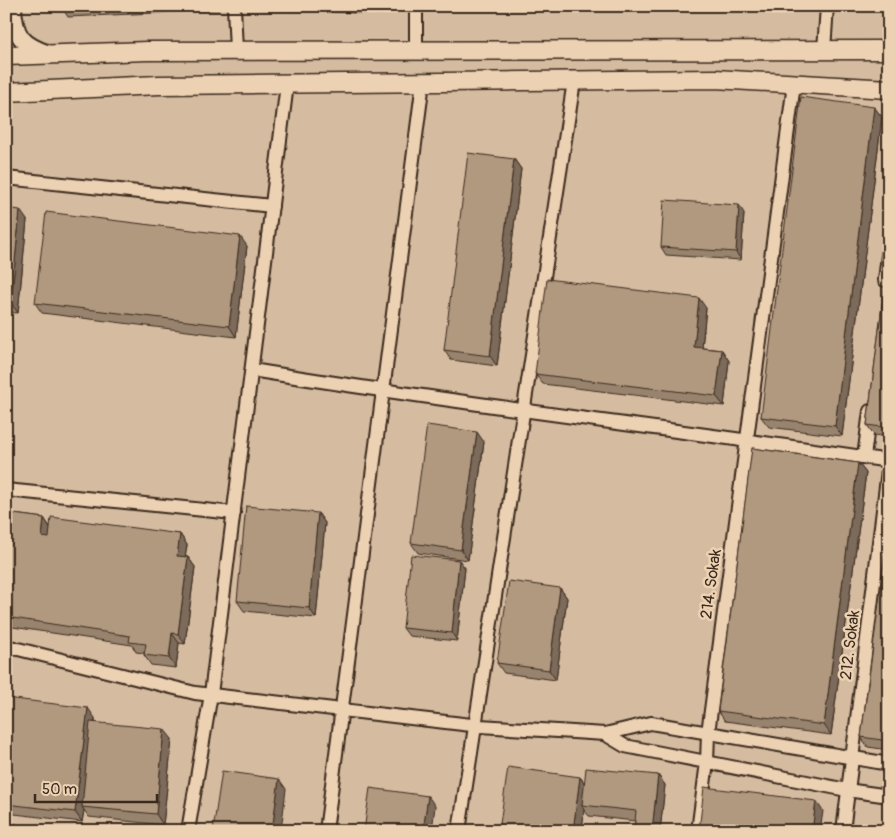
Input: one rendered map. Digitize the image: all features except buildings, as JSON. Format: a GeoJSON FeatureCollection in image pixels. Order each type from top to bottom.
{"type":"FeatureCollection","features":[{"type":"Feature","properties":{"kind":"main road"},"geometry":{"type":"LineString","coordinates":[[6,56],[147,51],[889,50]]}},
{"type":"Feature","properties":{"kind":"main road"},"geometry":{"type":"LineString","coordinates":[[6,92],[159,85],[715,79],[889,89]]}},
{"type":"Feature","properties":{"kind":"street"},"geometry":{"type":"LineString","coordinates":[[12,6],[19,37],[30,48],[51,55]]}},
{"type":"Feature","properties":{"kind":"street"},"geometry":{"type":"LineString","coordinates":[[234,6],[236,51]]}},
{"type":"Feature","properties":{"kind":"street"},"geometry":{"type":"LineString","coordinates":[[416,6],[416,51]]}},
{"type":"Feature","properties":{"kind":"street"},"geometry":{"type":"LineString","coordinates":[[824,50],[827,6]]}},
{"type":"Feature","properties":{"kind":"street"},"geometry":{"type":"LineString","coordinates":[[459,831],[574,81]]}},
{"type":"Feature","properties":{"kind":"street"},"geometry":{"type":"LineString","coordinates":[[326,831],[424,82]]}},
{"type":"Feature","properties":{"kind":"street"},"geometry":{"type":"LineString","coordinates":[[188,831],[212,694],[287,84]]}},
{"type":"Feature","properties":{"kind":"street","name":"214. Sokak"},"geometry":{"type":"LineString","coordinates":[[708,762],[708,733],[794,84]]}},
{"type":"Feature","properties":{"kind":"street"},"geometry":{"type":"LineString","coordinates":[[6,178],[272,206]]}},
{"type":"Feature","properties":{"kind":"street"},"geometry":{"type":"LineString","coordinates":[[884,296],[889,247]]}},
{"type":"Feature","properties":{"kind":"street"},"geometry":{"type":"LineString","coordinates":[[252,370],[384,392],[747,440],[889,461]]}},
{"type":"Feature","properties":{"kind":"street"},"geometry":{"type":"LineString","coordinates":[[864,457],[871,402]]}},
{"type":"Feature","properties":{"kind":"street","name":"212. Sokak"},"geometry":{"type":"LineString","coordinates":[[843,831],[889,461]]}},
{"type":"Feature","properties":{"kind":"street"},"geometry":{"type":"LineString","coordinates":[[6,490],[234,513]]}},
{"type":"Feature","properties":{"kind":"street"},"geometry":{"type":"LineString","coordinates":[[6,646],[195,693],[475,725],[605,734],[651,723],[889,764]]}},
{"type":"Feature","properties":{"kind":"street"},"geometry":{"type":"LineString","coordinates":[[605,734],[625,746],[847,790],[889,796]]}},
{"type":"Feature","properties":{"kind":"street"},"geometry":{"type":"LineString","coordinates":[[698,831],[708,762]]}},
{"type":"Feature","properties":{"kind":"street"},"geometry":{"type":"LineString","coordinates":[[6,830],[14,831]]}},
{"type":"Feature","properties":{"kind":"shaded area"},"geometry":{"type":"Polygon","coordinates":[[[6,6],[889,6],[889,831],[6,831],[6,6]]]}}]}
